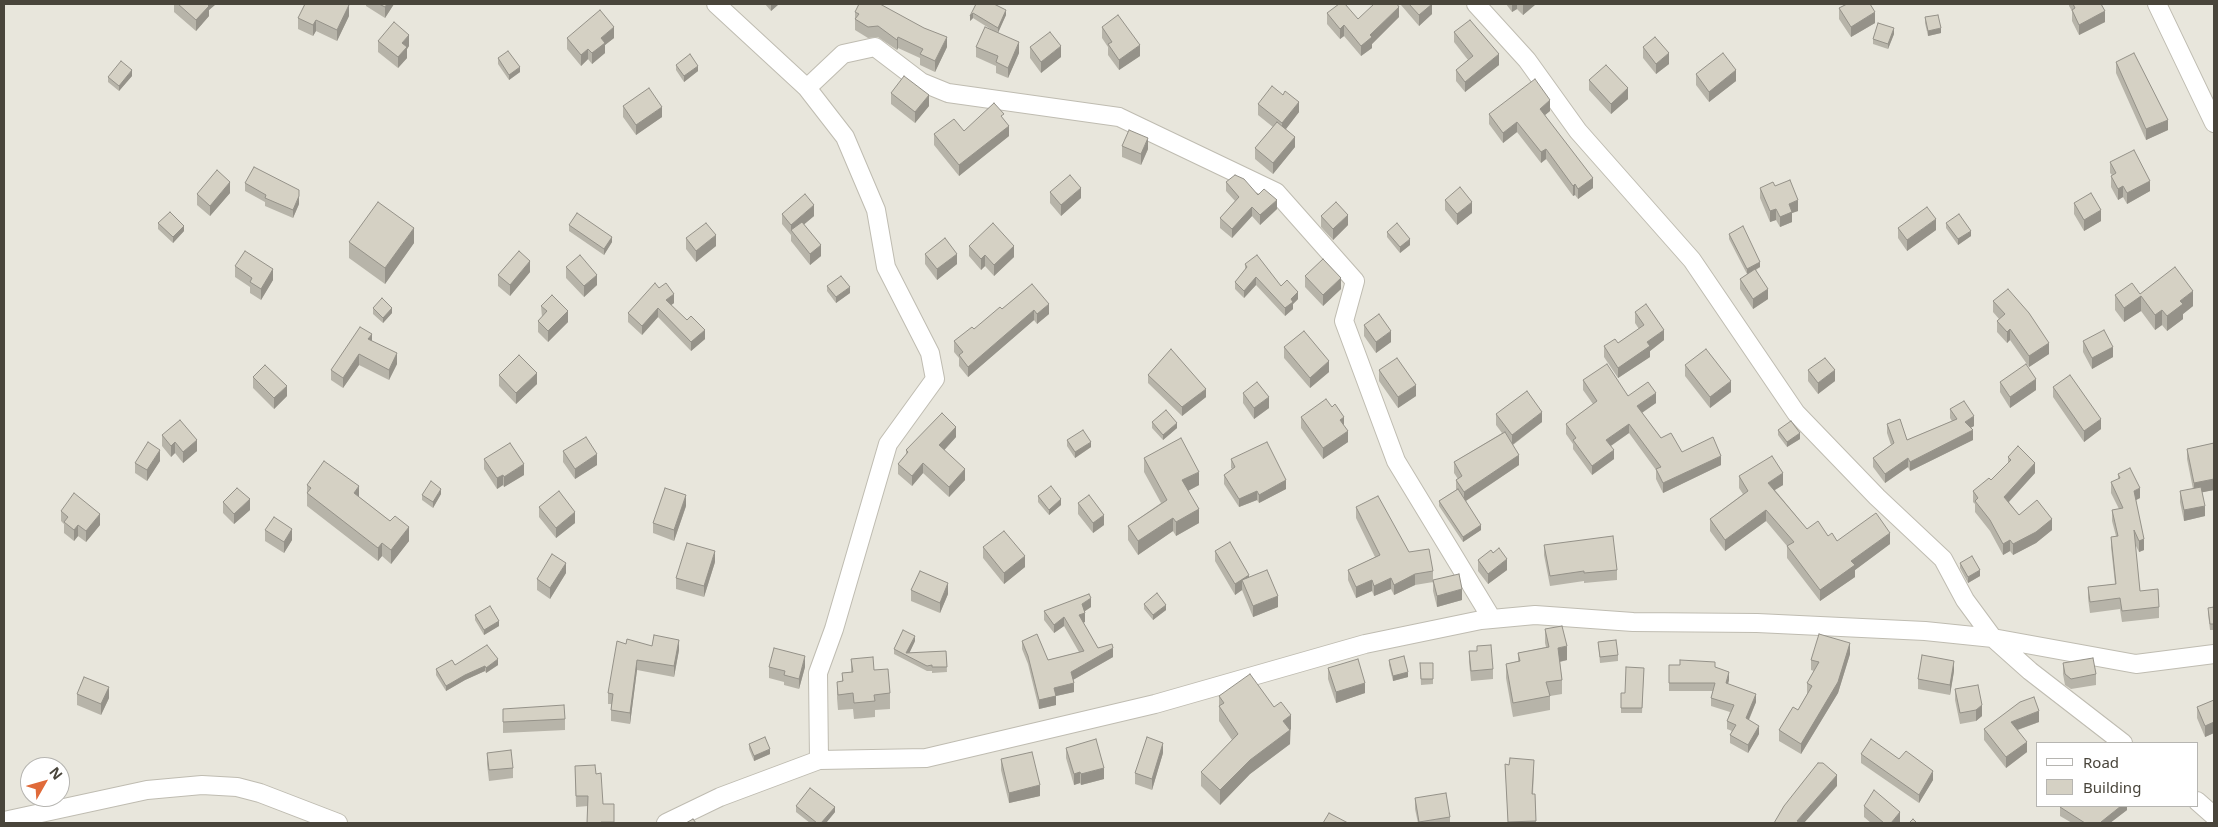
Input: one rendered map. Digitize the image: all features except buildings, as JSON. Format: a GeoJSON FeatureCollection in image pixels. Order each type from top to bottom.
{"type":"FeatureCollection","features":[{"type":"Feature","properties":{"kind":"street"},"geometry":{"type":"LineString","coordinates":[[716,4],[807,88],[845,137],[876,210],[886,267],[930,353],[935,379],[888,444],[834,629],[818,673],[819,760]]}},
{"type":"Feature","properties":{"kind":"street"},"geometry":{"type":"LineString","coordinates":[[1476,4],[1527,60],[1578,131],[1692,260],[1796,413],[1877,497],[1943,559],[1965,600],[1993,638],[2030,671],[2122,742]]}},
{"type":"Feature","properties":{"kind":"street"},"geometry":{"type":"LineString","coordinates":[[2157,4],[2214,123]]}},
{"type":"Feature","properties":{"kind":"street"},"geometry":{"type":"LineString","coordinates":[[807,88],[843,54],[875,47],[921,82],[948,93],[1119,117],[1276,192],[1355,280],[1344,321],[1396,461],[1492,619]]}},
{"type":"Feature","properties":{"kind":"street"},"geometry":{"type":"LineString","coordinates":[[666,823],[720,797],[819,760],[926,758],[1155,704],[1365,644],[1492,619],[1535,615],[1634,622],[1849,626],[1993,638],[2136,664],[2214,654]]}},
{"type":"Feature","properties":{"kind":"street"},"geometry":{"type":"LineString","coordinates":[[4,821],[147,790],[202,785],[237,787],[260,793],[338,823]]}},
{"type":"Feature","properties":{"kind":"street"},"geometry":{"type":"LineString","coordinates":[[2198,802],[2214,816]]}},
{"type":"Feature","properties":{"kind":"shaded area"},"geometry":{"type":"Polygon","coordinates":[[[4,4],[2214,4],[2214,823],[4,823],[4,4]]]}}]}
